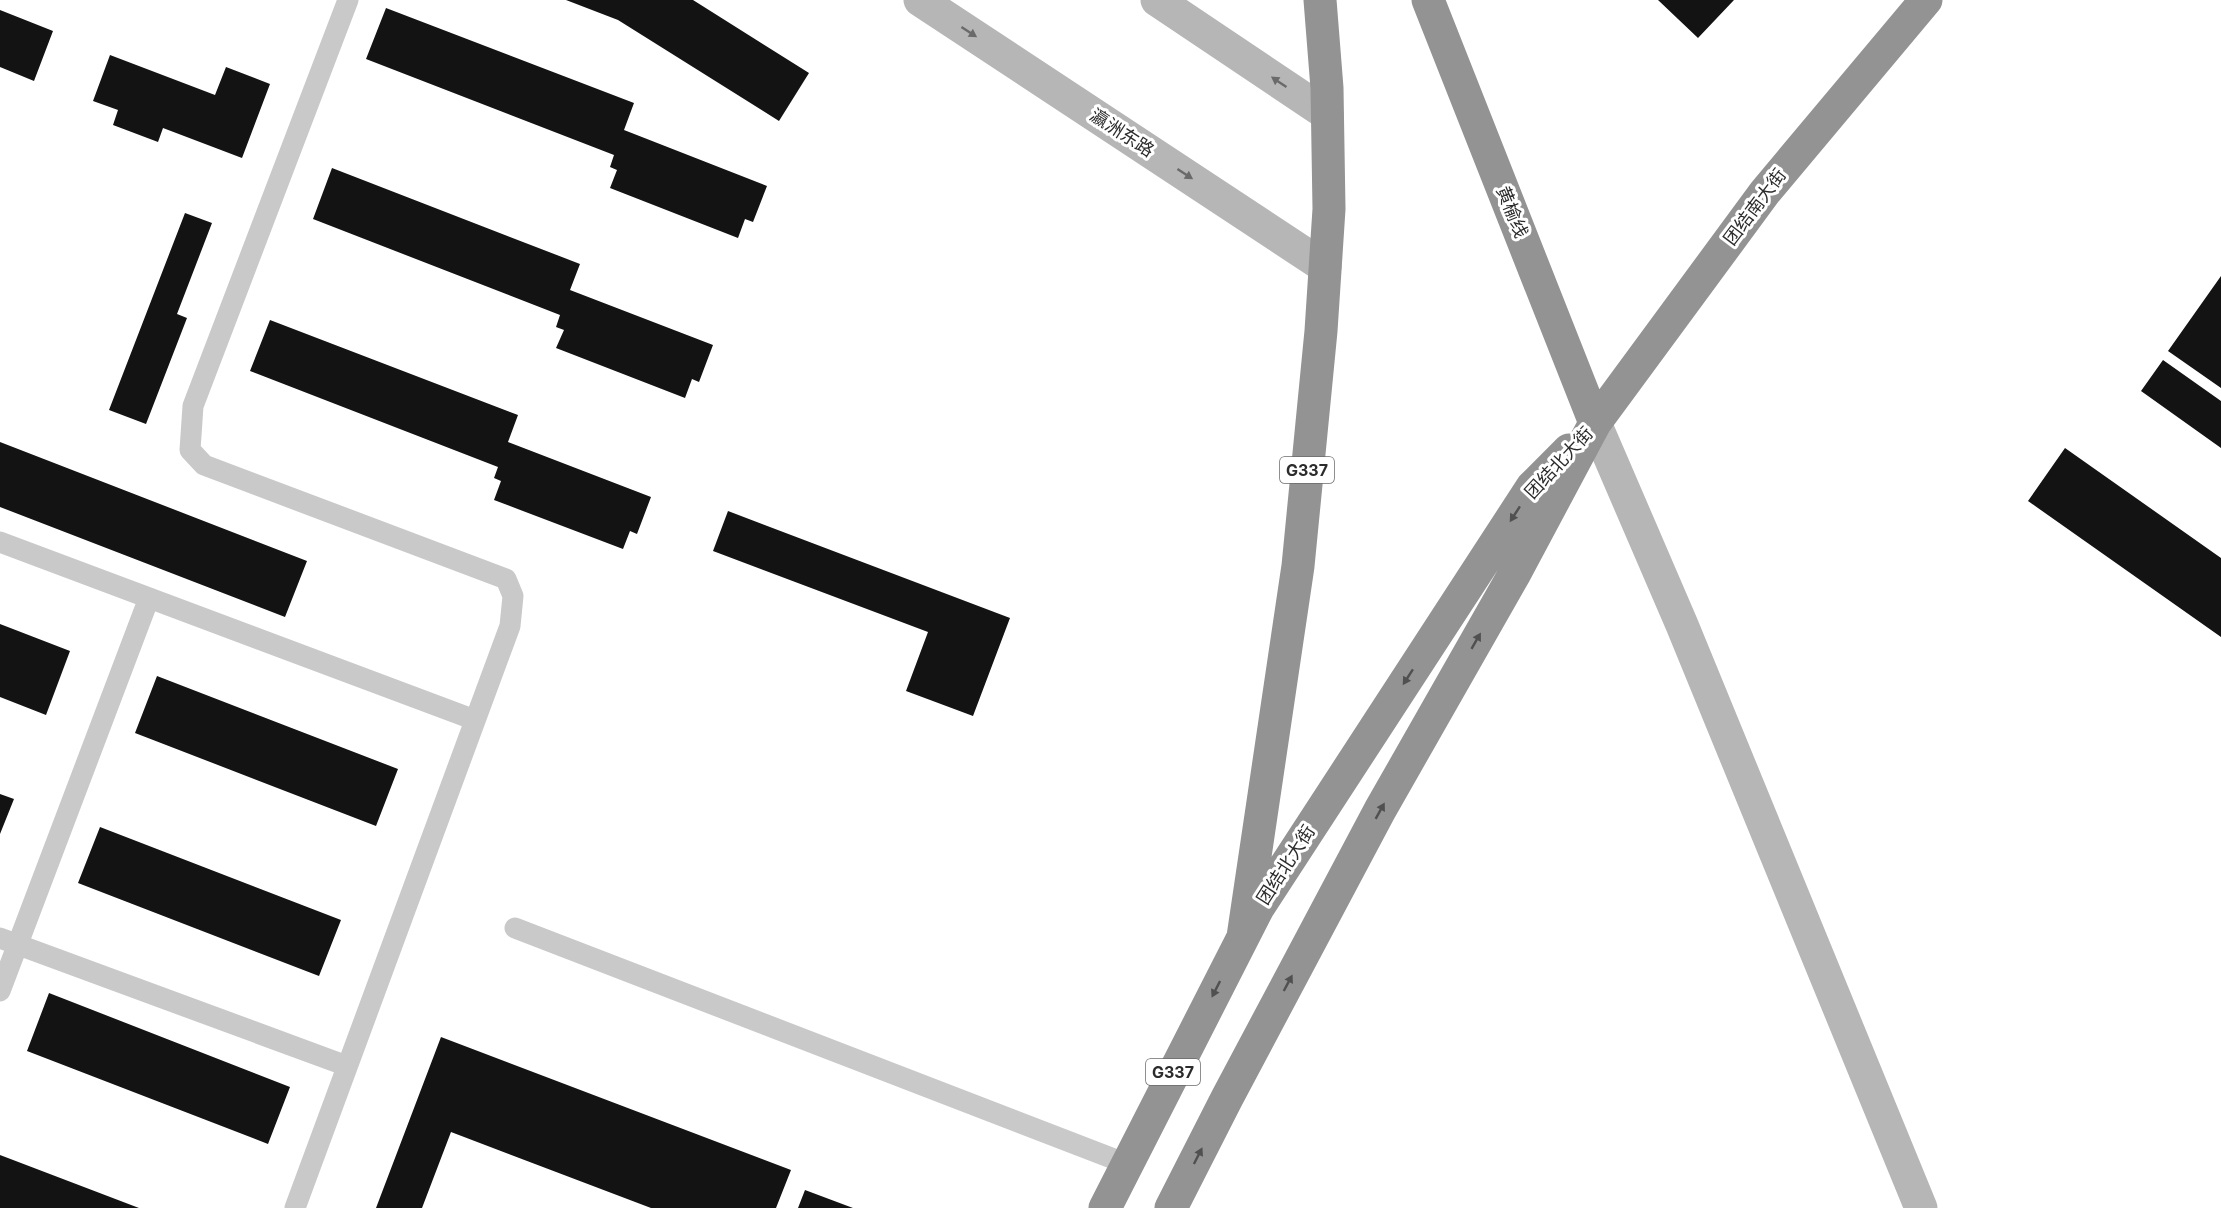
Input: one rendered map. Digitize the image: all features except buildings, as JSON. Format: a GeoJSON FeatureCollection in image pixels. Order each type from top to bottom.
{"type":"FeatureCollection","features":[{"type":"Feature","properties":{"kind":"highway","name":"G337"},"geometry":{"type":"LineString","coordinates":[[1243,937],[1298,566],[1321,331],[1329,209],[1327,114],[1320,0]]}},
{"type":"Feature","properties":{"kind":"highway","name":"黄榆线"},"geometry":{"type":"LineString","coordinates":[[1428,0],[1596,423]]}},
{"type":"Feature","properties":{"kind":"highway","name":"团结南大街"},"geometry":{"type":"LineString","coordinates":[[1596,423],[1765,192],[1926,0]]}},
{"type":"Feature","properties":{"kind":"highway","name":"团结北大街"},"geometry":{"type":"LineString","coordinates":[[1105,1208],[1258,908],[1533,487],[1596,423]]}},
{"type":"Feature","properties":{"kind":"highway","name":"团结北大街"},"geometry":{"type":"LineString","coordinates":[[1172,1208],[1227,1098],[1380,810],[1515,573],[1596,423]]}},
{"type":"Feature","properties":{"kind":"street","name":"瀛洲东路"},"geometry":{"type":"LineString","coordinates":[[920,0],[1325,267]]}},
{"type":"Feature","properties":{"kind":"street"},"geometry":{"type":"LineString","coordinates":[[1157,0],[1327,114]]}},
{"type":"Feature","properties":{"kind":"street"},"geometry":{"type":"LineString","coordinates":[[1596,423],[1692,647],[1922,1208]]}},
{"type":"Feature","properties":{"kind":"lane"},"geometry":{"type":"LineString","coordinates":[[295,1208],[510,626],[513,596],[506,579],[204,465],[190,450],[193,406],[348,0]]}},
{"type":"Feature","properties":{"kind":"lane"},"geometry":{"type":"LineString","coordinates":[[0,542],[475,720]]}},
{"type":"Feature","properties":{"kind":"lane"},"geometry":{"type":"LineString","coordinates":[[0,992],[9,941],[149,598]]}},
{"type":"Feature","properties":{"kind":"lane"},"geometry":{"type":"LineString","coordinates":[[515,928],[1127,1164]]}},
{"type":"Feature","properties":{"kind":"lane"},"geometry":{"type":"LineString","coordinates":[[9,941],[347,1066]]}}]}
